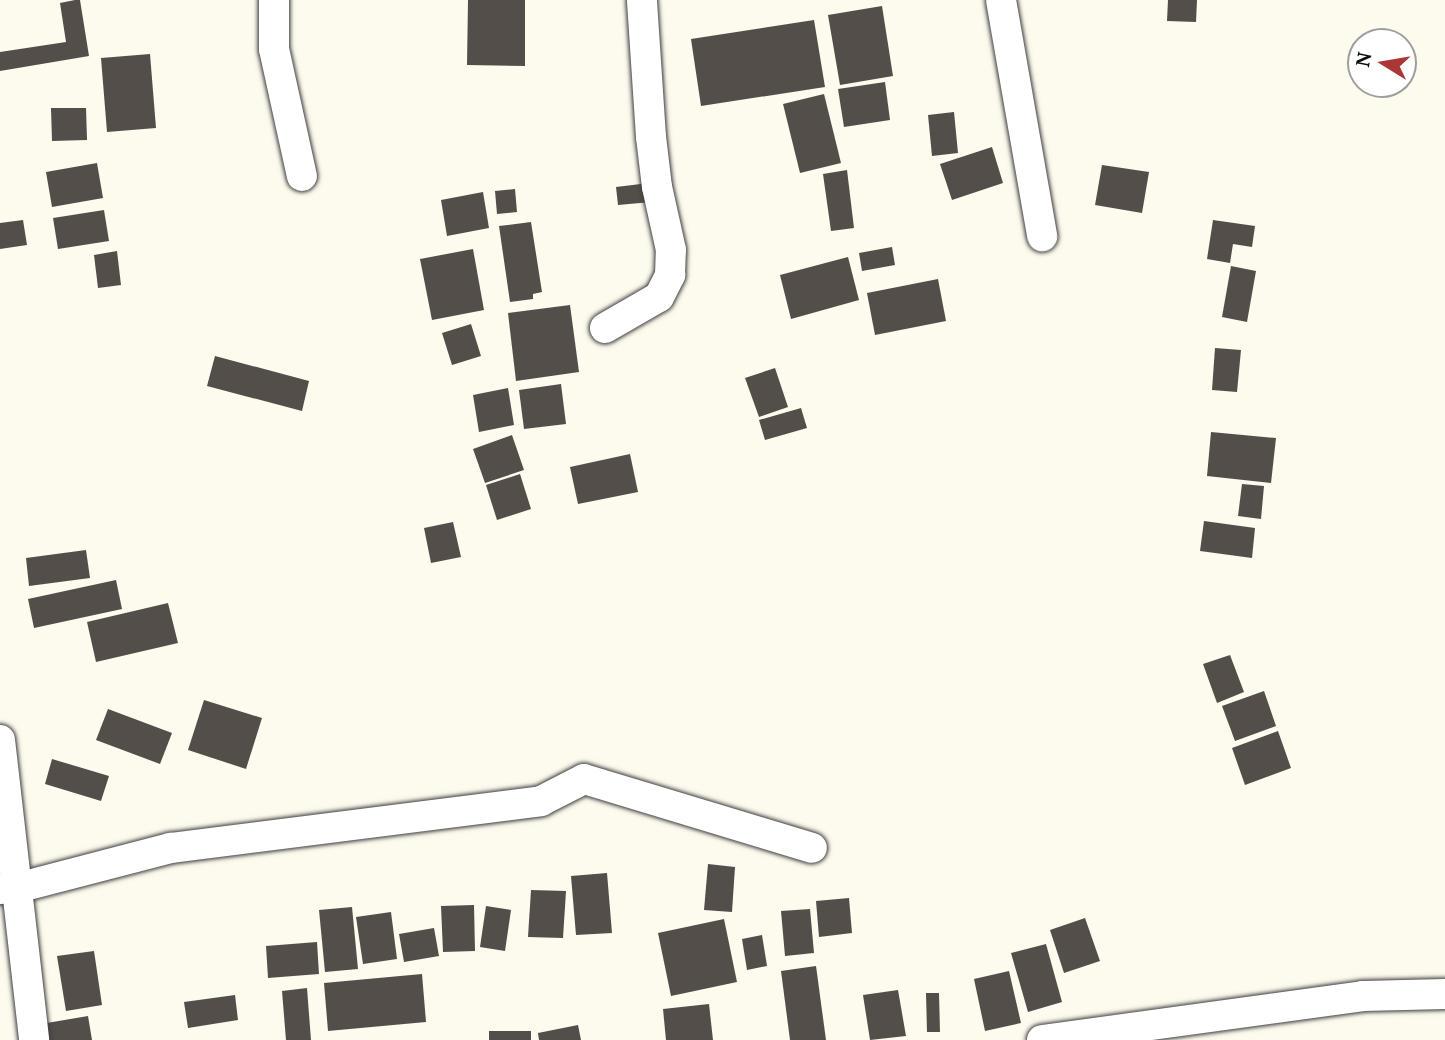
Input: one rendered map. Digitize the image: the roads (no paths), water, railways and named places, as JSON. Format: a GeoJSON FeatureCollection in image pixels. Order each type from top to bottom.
{"type":"FeatureCollection","features":[{"type":"Feature","properties":{"kind":"street"},"geometry":{"type":"LineString","coordinates":[[274,0],[274,49],[302,176]]}},
{"type":"Feature","properties":{"kind":"street"},"geometry":{"type":"LineString","coordinates":[[605,328],[659,297],[670,275],[671,250],[657,187],[651,137],[642,0]]}},
{"type":"Feature","properties":{"kind":"street"},"geometry":{"type":"LineString","coordinates":[[1001,0],[1041,236]]}},
{"type":"Feature","properties":{"kind":"street"},"geometry":{"type":"LineString","coordinates":[[0,740],[9,888],[34,1040]]}},
{"type":"Feature","properties":{"kind":"street"},"geometry":{"type":"LineString","coordinates":[[9,888],[170,848],[541,802],[584,779],[812,848]]}},
{"type":"Feature","properties":{"kind":"street"},"geometry":{"type":"LineString","coordinates":[[1042,1040],[1363,996],[1445,994]]}}]}
